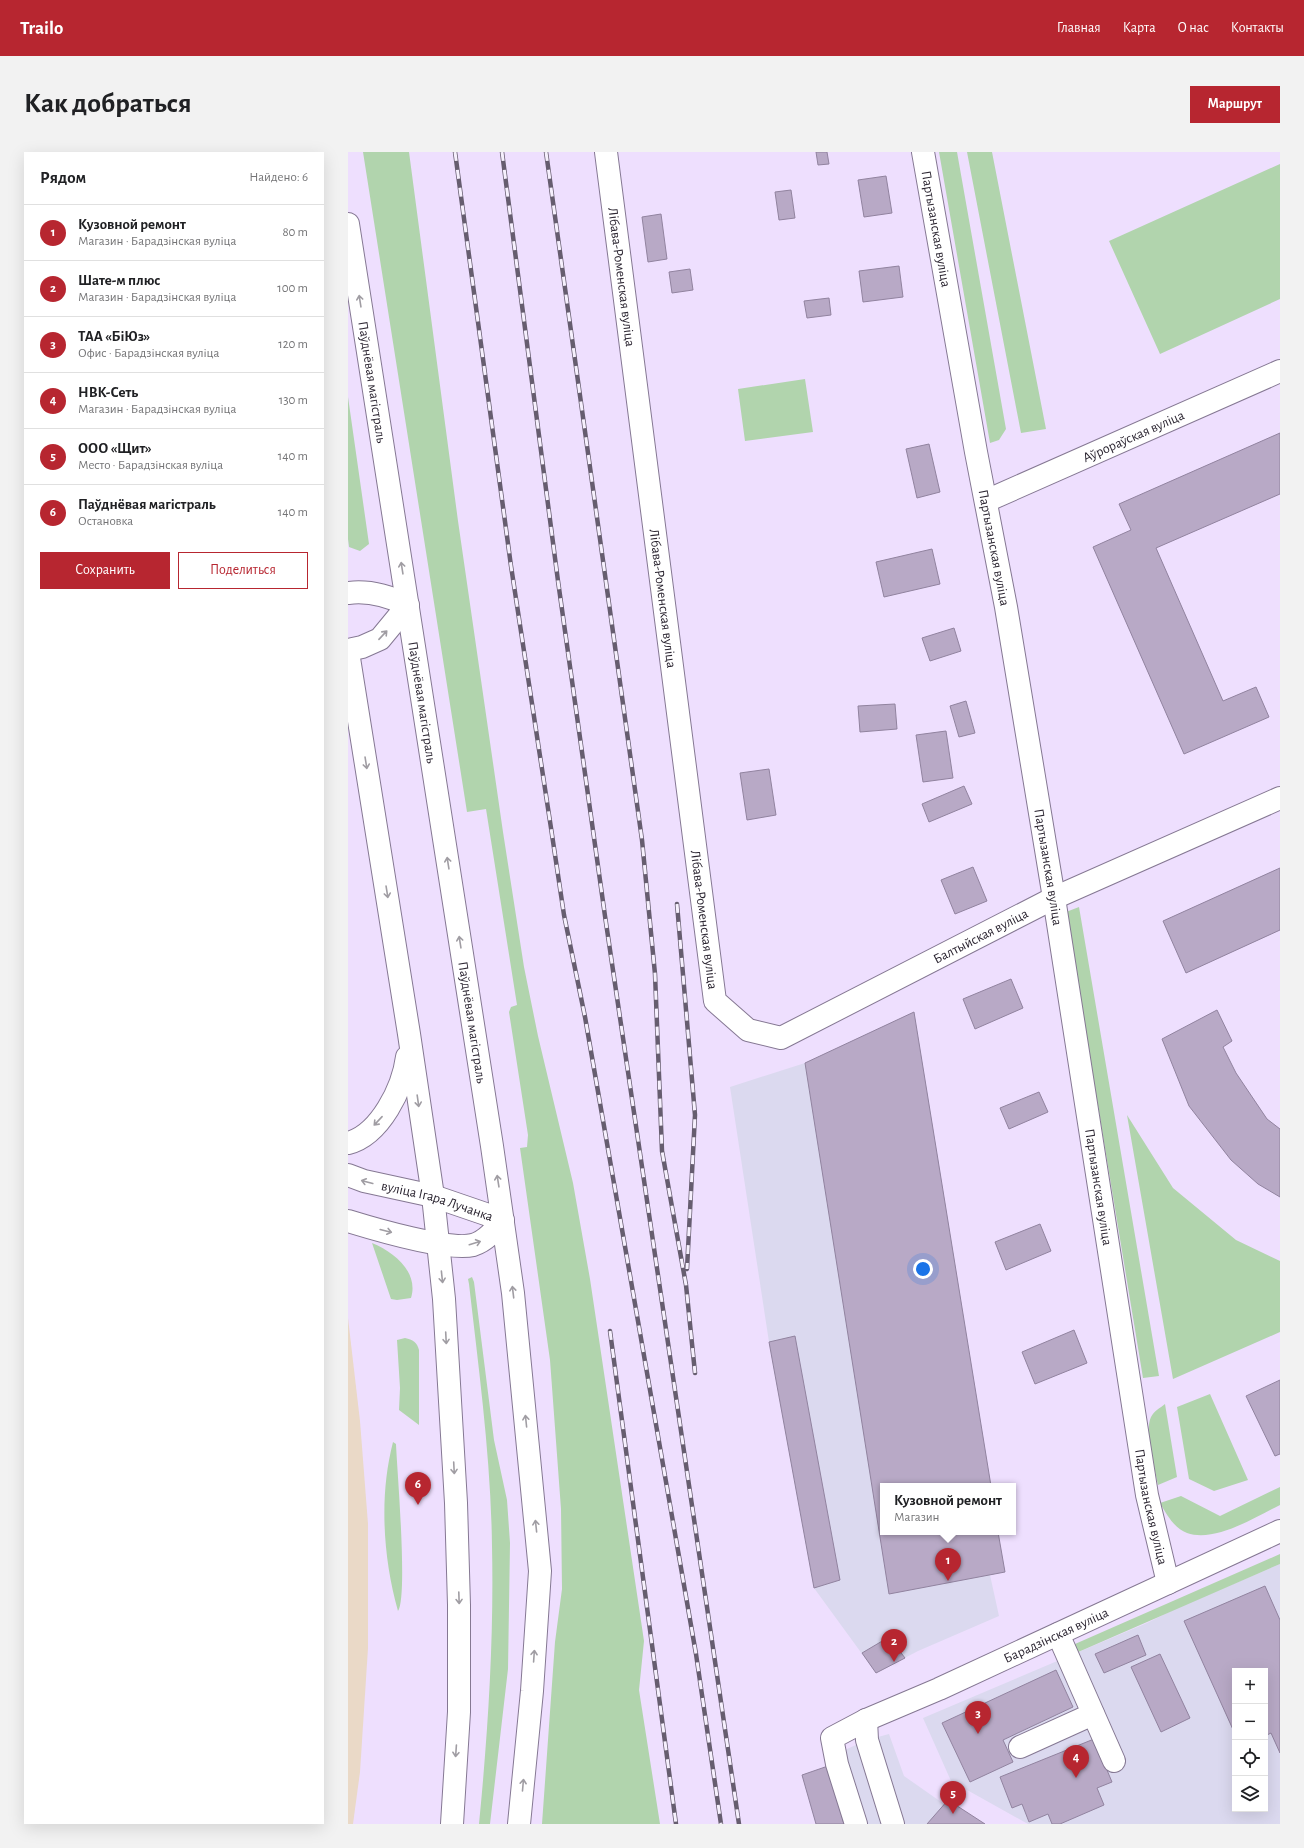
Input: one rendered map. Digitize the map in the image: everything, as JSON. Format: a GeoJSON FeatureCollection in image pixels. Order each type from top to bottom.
{"type":"FeatureCollection","features":[{"type":"Feature","properties":{"kind":"street","name":"Лібава-Роменская вуліца"},"geometry":{"type":"LineString","coordinates":[[606,152],[715,1001],[748,1030]]}},
{"type":"Feature","properties":{"kind":"street","name":"Партызанская вуліца"},"geometry":{"type":"LineString","coordinates":[[923,152],[974,444],[1006,607],[1054,898],[1147,1495],[1168,1583]]}},
{"type":"Feature","properties":{"kind":"street","name":"Паўднёвая магістраль"},"geometry":{"type":"LineString","coordinates":[[348,224],[504,1220],[513,1293],[540,1571],[532,1691],[519,1824]]}},
{"type":"Feature","properties":{"kind":"street","name":"Аўрораўская вуліца"},"geometry":{"type":"LineString","coordinates":[[986,501],[1280,371]]}},
{"type":"Feature","properties":{"kind":"street"},"geometry":{"type":"LineString","coordinates":[[348,593],[373,592],[393,598],[408,605],[380,639],[362,648],[348,651],[409,1034],[432,1196],[444,1299],[455,1495],[459,1605],[459,1712],[452,1824]]}},
{"type":"Feature","properties":{"kind":"street"},"geometry":{"type":"LineString","coordinates":[[348,695],[360,725]]}},
{"type":"Feature","properties":{"kind":"street","name":"Балтыйская вуліца"},"geometry":{"type":"LineString","coordinates":[[748,1030],[781,1038],[1054,898],[1280,798]]}},
{"type":"Feature","properties":{"kind":"street"},"geometry":{"type":"LineString","coordinates":[[348,1143],[364,1135],[381,1119],[397,1094],[402,1083],[407,1061],[409,1034]]}},
{"type":"Feature","properties":{"kind":"street","name":"вуліца Ігара Лучанка"},"geometry":{"type":"LineString","coordinates":[[348,1175],[364,1182],[432,1196],[504,1220],[484,1240],[472,1245],[438,1244],[348,1221]]}},
{"type":"Feature","properties":{"kind":"street","name":"Барадзінская вуліца"},"geometry":{"type":"LineString","coordinates":[[856,1824],[837,1764],[832,1738],[866,1720],[1058,1634],[1280,1531]]}},
{"type":"Feature","properties":{"kind":"street"},"geometry":{"type":"LineString","coordinates":[[1058,1634],[1114,1760]]}},
{"type":"Feature","properties":{"kind":"street"},"geometry":{"type":"LineString","coordinates":[[1020,1747],[1093,1714]]}},
{"type":"Feature","properties":{"kind":"street"},"geometry":{"type":"LineString","coordinates":[[866,1720],[867,1740],[893,1824]]}},
{"type":"Feature","properties":{"kind":"shaded area"},"geometry":{"type":"Polygon","coordinates":[[[914,1012],[991,1483],[880,1483],[880,1535],[999,1535],[1005,1572],[990,1575],[999,1616],[918,1651],[876,1673],[814,1588],[769,1342],[730,1087],[805,1063],[914,1012]]]}},
{"type":"Feature","properties":{"kind":"shaded area"},"geometry":{"type":"Polygon","coordinates":[[[348,1318],[360,1421],[368,1524],[368,1648],[360,1772],[353,1824],[348,1824],[348,1318]]]}},
{"type":"Feature","properties":{"kind":"shaded area"},"geometry":{"type":"Polygon","coordinates":[[[1280,1564],[1280,1824],[1028,1824],[951,1781],[923,1718],[1147,1623],[1177,1608],[1280,1564]]]}},
{"type":"Feature","properties":{"kind":"shaded area"},"geometry":{"type":"Polygon","coordinates":[[[889,1734],[904,1776],[944,1804],[985,1824],[816,1824],[802,1775],[837,1764],[847,1749],[867,1740],[889,1734]]]}},
{"type":"Feature","properties":{"kind":"green space"},"geometry":{"type":"Polygon","coordinates":[[[363,152],[409,152],[458,521],[524,967],[538,1036],[573,1183],[590,1279],[644,1641],[639,1690],[660,1824],[542,1824],[555,1642],[562,1589],[561,1509],[550,1360],[520,1148],[527,1147],[528,1135],[509,1012],[511,1007],[517,1005],[486,809],[467,812],[363,152]]]}},
{"type":"Feature","properties":{"kind":"green space"},"geometry":{"type":"Polygon","coordinates":[[[939,152],[957,152],[1006,429],[999,440],[990,443],[939,152]]]}},
{"type":"Feature","properties":{"kind":"green space"},"geometry":{"type":"Polygon","coordinates":[[[967,152],[992,152],[1046,429],[1021,433],[967,152]]]}},
{"type":"Feature","properties":{"kind":"green space"},"geometry":{"type":"Polygon","coordinates":[[[1280,164],[1280,299],[1160,354],[1109,241],[1280,164]]]}},
{"type":"Feature","properties":{"kind":"green space"},"geometry":{"type":"Polygon","coordinates":[[[805,379],[813,432],[745,441],[738,389],[805,379]]]}},
{"type":"Feature","properties":{"kind":"green space"},"geometry":{"type":"Polygon","coordinates":[[[348,397],[369,544],[360,551],[349,547],[348,539],[348,397]]]}},
{"type":"Feature","properties":{"kind":"green space"},"geometry":{"type":"Polygon","coordinates":[[[1079,907],[1159,1376],[1143,1378],[1066,912],[1079,907]]]}},
{"type":"Feature","properties":{"kind":"green space"},"geometry":{"type":"Polygon","coordinates":[[[1127,1115],[1173,1188],[1236,1240],[1280,1261],[1280,1332],[1173,1379],[1127,1115]]]}},
{"type":"Feature","properties":{"kind":"green space"},"geometry":{"type":"Polygon","coordinates":[[[372,1243],[388,1252],[403,1264],[411,1280],[413,1289],[411,1298],[397,1300],[391,1299],[372,1243]]]}},
{"type":"Feature","properties":{"kind":"green space"},"geometry":{"type":"Polygon","coordinates":[[[472,1277],[474,1282],[494,1440],[507,1500],[510,1543],[508,1669],[490,1824],[479,1824],[488,1720],[491,1651],[491,1513],[484,1415],[468,1279],[472,1277]]]}},
{"type":"Feature","properties":{"kind":"green space"},"geometry":{"type":"Polygon","coordinates":[[[405,1338],[414,1342],[419,1350],[419,1425],[399,1410],[400,1388],[397,1340],[405,1338]]]}},
{"type":"Feature","properties":{"kind":"green space"},"geometry":{"type":"Polygon","coordinates":[[[1210,1394],[1248,1480],[1214,1491],[1189,1479],[1177,1407],[1210,1394]]]}},
{"type":"Feature","properties":{"kind":"green space"},"geometry":{"type":"Polygon","coordinates":[[[1165,1404],[1177,1477],[1158,1485],[1149,1441],[1149,1424],[1154,1413],[1165,1404]]]}},
{"type":"Feature","properties":{"kind":"green space"},"geometry":{"type":"Polygon","coordinates":[[[393,1442],[396,1444],[402,1559],[401,1601],[398,1611],[386,1548],[384,1505],[393,1442]]]}},
{"type":"Feature","properties":{"kind":"green space"},"geometry":{"type":"Polygon","coordinates":[[[1280,1487],[1280,1505],[1247,1522],[1210,1535],[1198,1535],[1182,1531],[1171,1521],[1160,1503],[1181,1496],[1220,1516],[1280,1487]]]}},
{"type":"Feature","properties":{"kind":"green space"},"geometry":{"type":"Polygon","coordinates":[[[1280,1554],[1280,1564],[1076,1653],[1075,1644],[1280,1554]]]}},
{"type":"Feature","properties":{"kind":"building"},"geometry":{"type":"Polygon","coordinates":[[[816,152],[827,152],[829,164],[818,165],[816,152]]]}},
{"type":"Feature","properties":{"kind":"building"},"geometry":{"type":"Polygon","coordinates":[[[886,176],[892,213],[864,217],[858,180],[886,176]]]}},
{"type":"Feature","properties":{"kind":"building"},"geometry":{"type":"Polygon","coordinates":[[[791,190],[795,218],[779,220],[775,192],[791,190]]]}},
{"type":"Feature","properties":{"kind":"building"},"geometry":{"type":"Polygon","coordinates":[[[661,214],[667,259],[648,262],[642,217],[661,214]]]}},
{"type":"Feature","properties":{"kind":"building"},"geometry":{"type":"Polygon","coordinates":[[[899,266],[903,297],[863,302],[859,271],[899,266]]]}},
{"type":"Feature","properties":{"kind":"building"},"geometry":{"type":"Polygon","coordinates":[[[690,269],[693,290],[672,293],[669,272],[690,269]]]}},
{"type":"Feature","properties":{"kind":"building"},"geometry":{"type":"Polygon","coordinates":[[[829,298],[831,315],[807,318],[804,301],[829,298]]]}},
{"type":"Feature","properties":{"kind":"building"},"geometry":{"type":"Polygon","coordinates":[[[1280,433],[1280,494],[1156,548],[1223,701],[1256,687],[1269,717],[1184,754],[1093,547],[1131,530],[1119,504],[1280,433]]]}},
{"type":"Feature","properties":{"kind":"building"},"geometry":{"type":"Polygon","coordinates":[[[929,444],[940,492],[917,498],[906,449],[929,444]]]}},
{"type":"Feature","properties":{"kind":"building"},"geometry":{"type":"Polygon","coordinates":[[[932,549],[940,584],[884,597],[876,562],[932,549]]]}},
{"type":"Feature","properties":{"kind":"building"},"geometry":{"type":"Polygon","coordinates":[[[954,628],[961,651],[930,661],[922,638],[954,628]]]}},
{"type":"Feature","properties":{"kind":"building"},"geometry":{"type":"Polygon","coordinates":[[[966,701],[975,733],[959,737],[950,706],[966,701]]]}},
{"type":"Feature","properties":{"kind":"building"},"geometry":{"type":"Polygon","coordinates":[[[895,704],[897,729],[860,732],[858,706],[895,704]]]}},
{"type":"Feature","properties":{"kind":"building"},"geometry":{"type":"Polygon","coordinates":[[[946,731],[953,778],[923,782],[916,735],[946,731]]]}},
{"type":"Feature","properties":{"kind":"building"},"geometry":{"type":"Polygon","coordinates":[[[769,769],[776,815],[747,820],[740,773],[769,769]]]}},
{"type":"Feature","properties":{"kind":"building"},"geometry":{"type":"Polygon","coordinates":[[[964,786],[972,804],[929,822],[922,804],[964,786]]]}},
{"type":"Feature","properties":{"kind":"building"},"geometry":{"type":"Polygon","coordinates":[[[973,867],[987,901],[955,914],[941,880],[973,867]]]}},
{"type":"Feature","properties":{"kind":"building"},"geometry":{"type":"Polygon","coordinates":[[[1280,868],[1280,930],[1186,973],[1163,921],[1280,868]]]}},
{"type":"Feature","properties":{"kind":"building"},"geometry":{"type":"Polygon","coordinates":[[[1011,979],[1023,1008],[975,1029],[963,999],[1011,979]]]}},
{"type":"Feature","properties":{"kind":"building"},"geometry":{"type":"Polygon","coordinates":[[[1217,1010],[1232,1041],[1223,1047],[1236,1073],[1267,1119],[1280,1129],[1280,1197],[1258,1184],[1231,1160],[1189,1106],[1162,1039],[1217,1010]]]}},
{"type":"Feature","properties":{"kind":"building"},"geometry":{"type":"Polygon","coordinates":[[[914,1012],[991,1483],[880,1483],[880,1535],[999,1535],[1005,1572],[889,1594],[805,1063],[914,1012]]]}},
{"type":"Feature","properties":{"kind":"building"},"geometry":{"type":"Polygon","coordinates":[[[1039,1092],[1048,1112],[1009,1129],[1000,1108],[1039,1092]]]}},
{"type":"Feature","properties":{"kind":"building"},"geometry":{"type":"Polygon","coordinates":[[[1040,1224],[1051,1251],[1006,1270],[995,1242],[1040,1224]]]}},
{"type":"Feature","properties":{"kind":"building"},"geometry":{"type":"Polygon","coordinates":[[[1074,1330],[1087,1363],[1035,1384],[1022,1352],[1074,1330]]]}},
{"type":"Feature","properties":{"kind":"building"},"geometry":{"type":"Polygon","coordinates":[[[795,1336],[840,1580],[814,1588],[769,1342],[795,1336]]]}},
{"type":"Feature","properties":{"kind":"building"},"geometry":{"type":"Polygon","coordinates":[[[1280,1380],[1280,1454],[1275,1456],[1246,1396],[1280,1380]]]}},
{"type":"Feature","properties":{"kind":"building"},"geometry":{"type":"Polygon","coordinates":[[[1265,1586],[1280,1620],[1280,1753],[1271,1733],[1268,1734],[1268,1668],[1232,1668],[1232,1727],[1184,1621],[1265,1586]]]}},
{"type":"Feature","properties":{"kind":"building"},"geometry":{"type":"Polygon","coordinates":[[[1138,1635],[1146,1655],[1104,1673],[1095,1654],[1138,1635]]]}},
{"type":"Feature","properties":{"kind":"building"},"geometry":{"type":"Polygon","coordinates":[[[889,1637],[905,1658],[876,1673],[862,1653],[889,1637]]]}},
{"type":"Feature","properties":{"kind":"building"},"geometry":{"type":"Polygon","coordinates":[[[1160,1654],[1190,1718],[1161,1732],[1131,1667],[1160,1654]]]}},
{"type":"Feature","properties":{"kind":"building"},"geometry":{"type":"Polygon","coordinates":[[[1056,1670],[1073,1707],[1003,1740],[1013,1762],[970,1782],[942,1723],[1056,1670]]]}},
{"type":"Feature","properties":{"kind":"building"},"geometry":{"type":"Polygon","coordinates":[[[1094,1739],[1112,1782],[1097,1788],[1104,1805],[1060,1824],[1052,1824],[1048,1814],[1029,1822],[1022,1804],[1012,1808],[1000,1777],[1094,1739]]]}},
{"type":"Feature","properties":{"kind":"building"},"geometry":{"type":"Polygon","coordinates":[[[828,1766],[844,1824],[816,1824],[802,1775],[828,1766]]]}},
{"type":"Feature","properties":{"kind":"building"},"geometry":{"type":"Polygon","coordinates":[[[948,1800],[985,1824],[927,1824],[948,1800]]]}},
{"type":"Feature","properties":{"kind":"railway"},"geometry":{"type":"LineString","coordinates":[[455,152],[511,566],[564,915],[585,1017],[696,1654],[721,1824]]}},
{"type":"Feature","properties":{"kind":"railway"},"geometry":{"type":"LineString","coordinates":[[502,152],[558,581],[605,916],[739,1824]]}},
{"type":"Feature","properties":{"kind":"railway"},"geometry":{"type":"LineString","coordinates":[[546,152],[642,840],[655,974],[662,1151],[686,1285],[695,1373]]}},
{"type":"Feature","properties":{"kind":"railway"},"geometry":{"type":"LineString","coordinates":[[677,904],[695,1115],[687,1269]]}},
{"type":"Feature","properties":{"kind":"railway"},"geometry":{"type":"LineString","coordinates":[[610,1331],[676,1824]]}},
{"type":"Feature","properties":{"kind":"place","name":"Паўднёвая магістраль"},"geometry":{"type":"Point","coordinates":[418,1505]}},
{"type":"Feature","properties":{"kind":"place","name":"Кузовной ремонт"},"geometry":{"type":"Point","coordinates":[948,1581]}},
{"type":"Feature","properties":{"kind":"place","name":"Шате-м плюс"},"geometry":{"type":"Point","coordinates":[894,1662]}},
{"type":"Feature","properties":{"kind":"place","name":"ТАА «БіЮз»"},"geometry":{"type":"Point","coordinates":[978,1734]}},
{"type":"Feature","properties":{"kind":"place","name":"НВК-Сеть"},"geometry":{"type":"Point","coordinates":[1076,1778]}},
{"type":"Feature","properties":{"kind":"place","name":"ООО «Щит»"},"geometry":{"type":"Point","coordinates":[953,1814]}}]}
